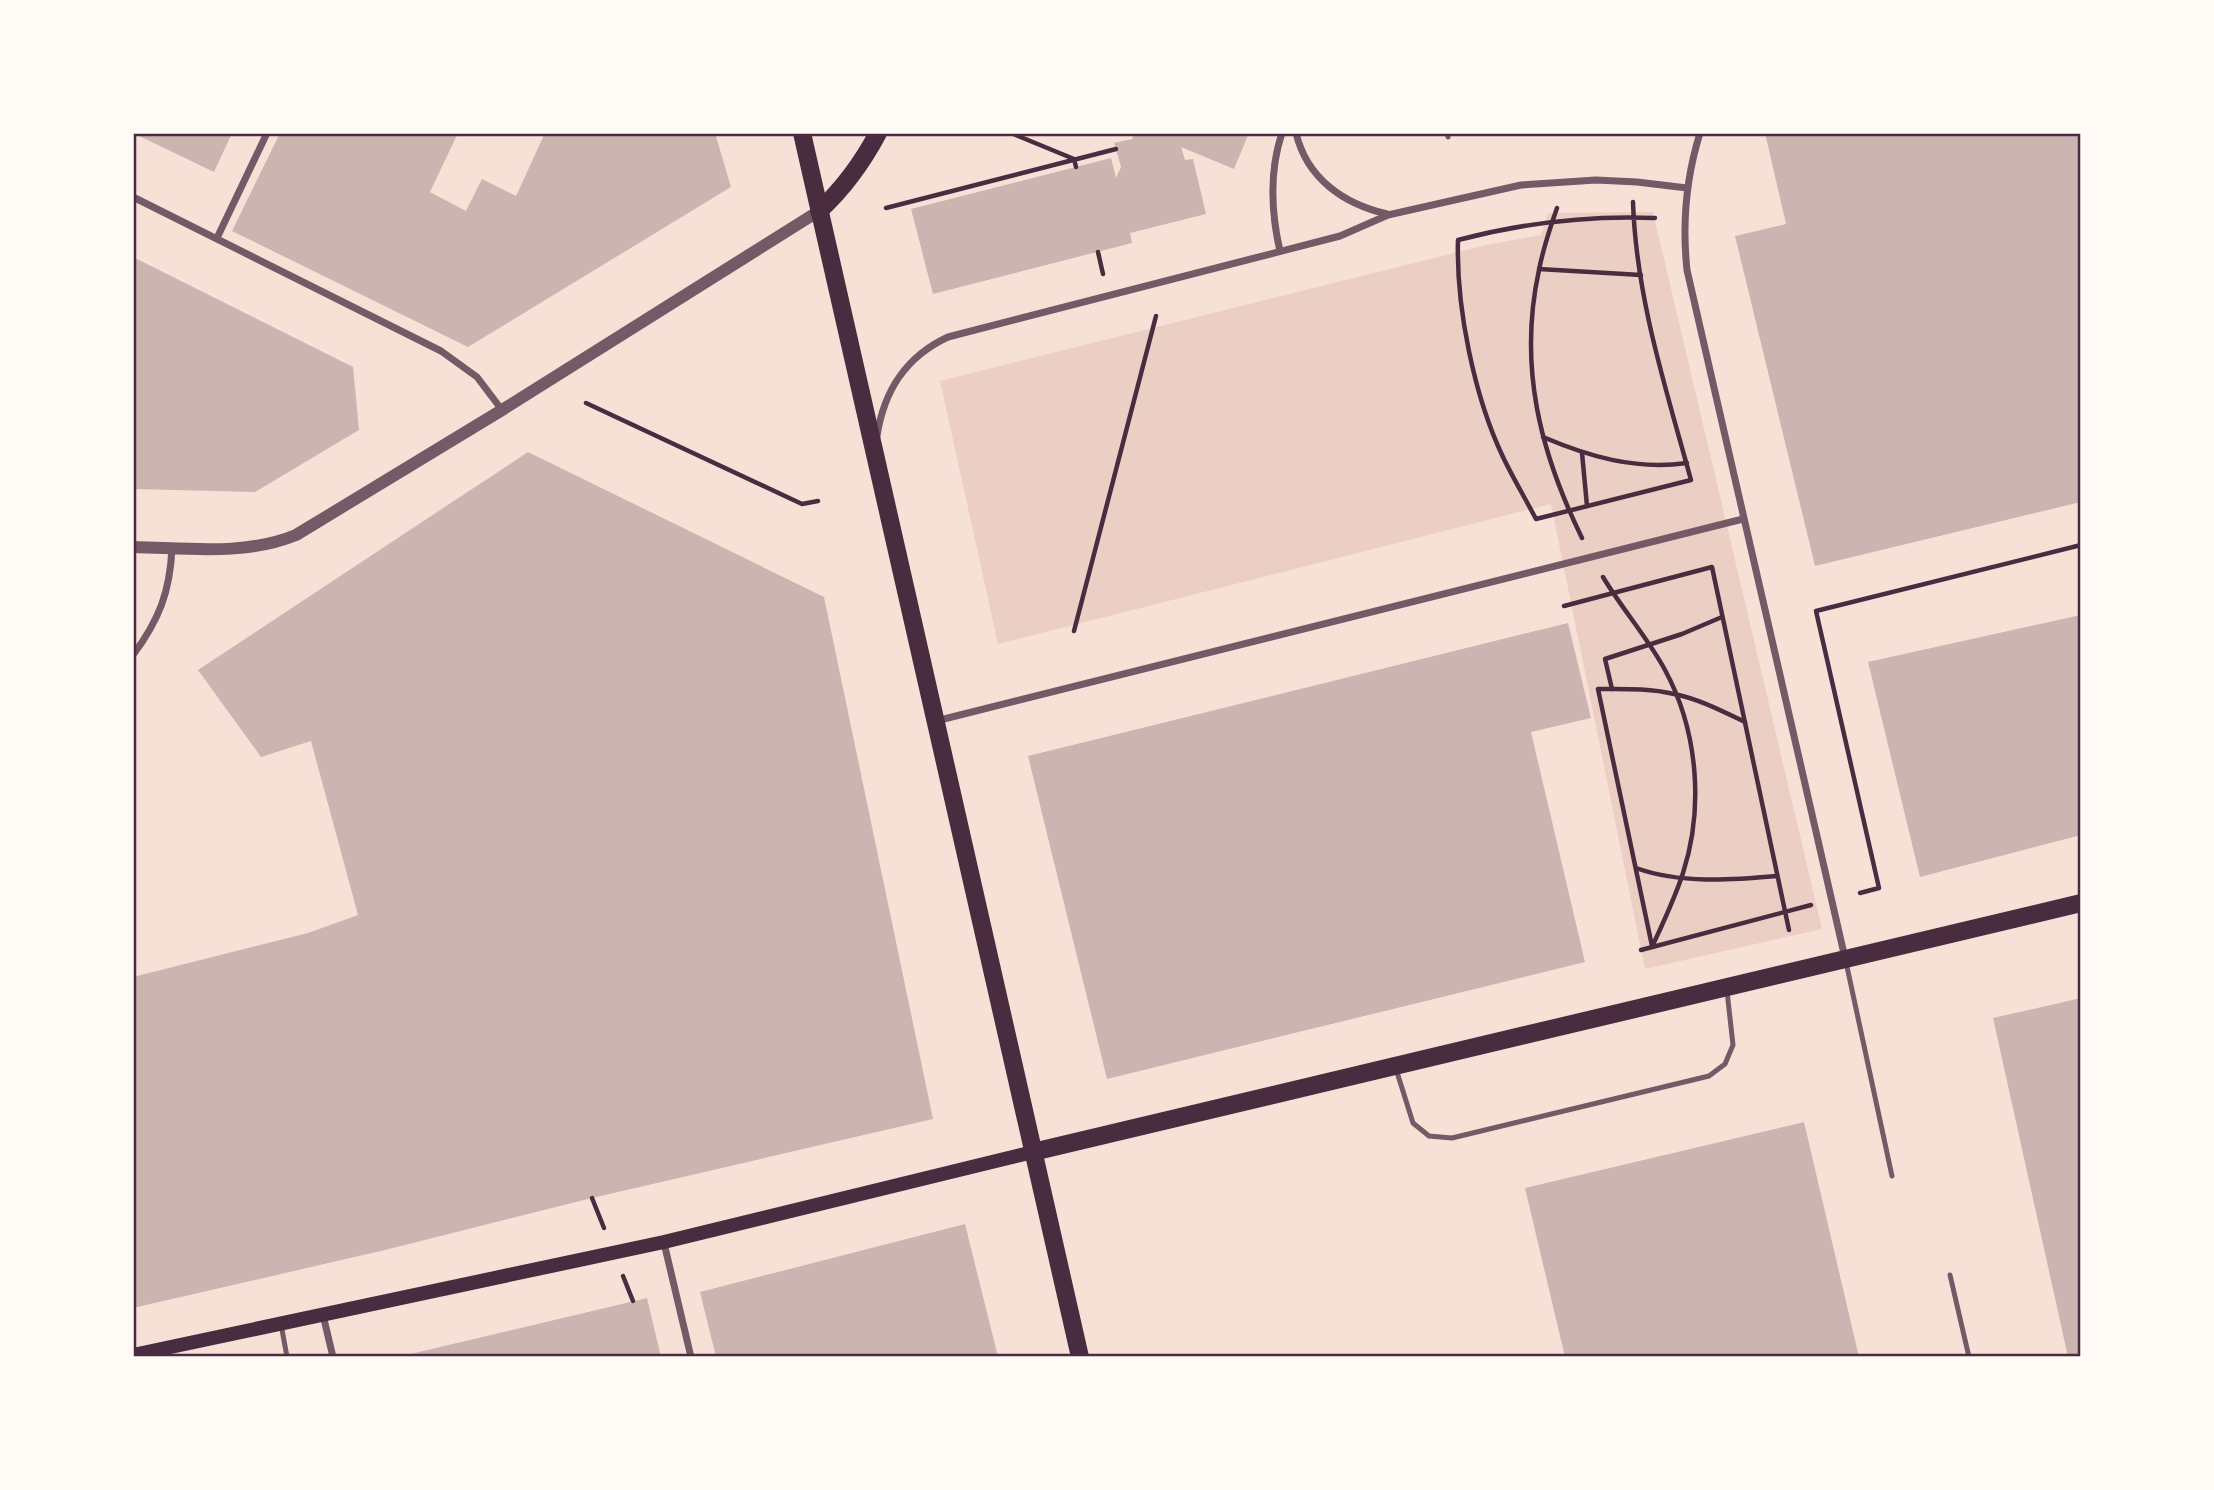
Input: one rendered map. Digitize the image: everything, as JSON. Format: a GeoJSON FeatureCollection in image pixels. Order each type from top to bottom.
{"type":"FeatureCollection","features":[{"type":"Feature","properties":{"kind":"main road"},"geometry":{"type":"LineString","coordinates":[[802,133],[1080,1357]]}},
{"type":"Feature","properties":{"kind":"main road"},"geometry":{"type":"LineString","coordinates":[[820,211],[854,174],[878,133]]}},
{"type":"Feature","properties":{"kind":"main road"},"geometry":{"type":"LineString","coordinates":[[133,1355],[664,1242],[2081,903]]}},
{"type":"Feature","properties":{"kind":"street"},"geometry":{"type":"LineString","coordinates":[[217,238],[267,133]]}},
{"type":"Feature","properties":{"kind":"street"},"geometry":{"type":"LineString","coordinates":[[1280,251],[1274,219],[1273,175],[1282,133]]}},
{"type":"Feature","properties":{"kind":"street"},"geometry":{"type":"LineString","coordinates":[[1296,133],[1304,157],[1332,190],[1365,209],[1388,215]]}},
{"type":"Feature","properties":{"kind":"street"},"geometry":{"type":"LineString","coordinates":[[1700,133],[1687,188],[1687,270],[1846,959]]}},
{"type":"Feature","properties":{"kind":"street"},"geometry":{"type":"LineString","coordinates":[[876,458],[878,426],[888,397],[901,373],[927,347],[959,334],[1355,231],[1388,215],[1495,189],[1547,182],[1618,180],[1687,188]]}},
{"type":"Feature","properties":{"kind":"street"},"geometry":{"type":"LineString","coordinates":[[133,197],[441,351],[477,377],[502,410]]}},
{"type":"Feature","properties":{"kind":"street"},"geometry":{"type":"LineString","coordinates":[[133,547],[256,547],[296,535],[820,211]]}},
{"type":"Feature","properties":{"kind":"street"},"geometry":{"type":"LineString","coordinates":[[936,721],[1743,519]]}},
{"type":"Feature","properties":{"kind":"street"},"geometry":{"type":"LineString","coordinates":[[133,655],[146,638],[166,597],[172,548]]}},
{"type":"Feature","properties":{"kind":"street"},"geometry":{"type":"LineString","coordinates":[[664,1242],[691,1357]]}},
{"type":"Feature","properties":{"kind":"street"},"geometry":{"type":"LineString","coordinates":[[323,1315],[333,1357]]}},
{"type":"Feature","properties":{"kind":"lane"},"geometry":{"type":"LineString","coordinates":[[1846,959],[1892,1176]]}},
{"type":"Feature","properties":{"kind":"lane"},"geometry":{"type":"LineString","coordinates":[[1395,1066],[1413,1123],[1429,1136],[1452,1138],[1709,1076],[1725,1064],[1733,1045],[1726,987]]}},
{"type":"Feature","properties":{"kind":"lane"},"geometry":{"type":"LineString","coordinates":[[1950,1275],[1969,1357]]}},
{"type":"Feature","properties":{"kind":"lane"},"geometry":{"type":"LineString","coordinates":[[281,1324],[287,1357]]}},
{"type":"Feature","properties":{"kind":"path"},"geometry":{"type":"LineString","coordinates":[[1011,133],[1074,159]]}},
{"type":"Feature","properties":{"kind":"path"},"geometry":{"type":"LineString","coordinates":[[886,208],[1116,149]]}},
{"type":"Feature","properties":{"kind":"path"},"geometry":{"type":"LineString","coordinates":[[1074,159],[1076,167]]}},
{"type":"Feature","properties":{"kind":"path"},"geometry":{"type":"LineString","coordinates":[[1633,198],[1634,217],[1641,275],[1660,369],[1691,480],[1536,519],[1503,457],[1477,384],[1463,310],[1458,240],[1553,220],[1592,217],[1634,217],[1655,218]]}},
{"type":"Feature","properties":{"kind":"path"},"geometry":{"type":"LineString","coordinates":[[1557,208],[1539,269],[1533,314],[1531,360],[1535,408],[1568,511],[1591,557],[1665,670],[1676,694],[1689,739],[1695,773],[1691,839],[1681,877],[1652,947]]}},
{"type":"Feature","properties":{"kind":"path"},"geometry":{"type":"LineString","coordinates":[[1539,269],[1641,275]]}},
{"type":"Feature","properties":{"kind":"path"},"geometry":{"type":"LineString","coordinates":[[1074,631],[1156,316]]}},
{"type":"Feature","properties":{"kind":"path"},"geometry":{"type":"LineString","coordinates":[[586,403],[802,504],[818,501]]}},
{"type":"Feature","properties":{"kind":"path"},"geometry":{"type":"LineString","coordinates":[[1543,437],[1582,453],[1626,464],[1648,466],[1687,463]]}},
{"type":"Feature","properties":{"kind":"path"},"geometry":{"type":"LineString","coordinates":[[1582,453],[1587,506]]}},
{"type":"Feature","properties":{"kind":"path"},"geometry":{"type":"LineString","coordinates":[[1860,893],[1879,888],[1816,611],[2081,545]]}},
{"type":"Feature","properties":{"kind":"path"},"geometry":{"type":"LineString","coordinates":[[1564,606],[1712,568],[1789,930]]}},
{"type":"Feature","properties":{"kind":"path"},"geometry":{"type":"LineString","coordinates":[[1612,690],[1605,659],[1649,646],[1722,617]]}},
{"type":"Feature","properties":{"kind":"path"},"geometry":{"type":"LineString","coordinates":[[1652,947],[1598,690],[1644,690],[1676,694],[1745,722]]}},
{"type":"Feature","properties":{"kind":"path"},"geometry":{"type":"LineString","coordinates":[[1636,868],[1658,874],[1711,879],[1777,876]]}},
{"type":"Feature","properties":{"kind":"path"},"geometry":{"type":"LineString","coordinates":[[1641,950],[1811,905]]}},
{"type":"Feature","properties":{"kind":"shaded area"},"geometry":{"type":"Polygon","coordinates":[[[1653,212],[1822,929],[1645,969],[1551,504],[998,644],[940,381],[1486,245],[1541,235],[1548,213],[1653,212]]]}},
{"type":"Feature","properties":{"kind":"building"},"geometry":{"type":"Polygon","coordinates":[[[133,133],[232,133],[214,172],[133,133]]]}},
{"type":"Feature","properties":{"kind":"building"},"geometry":{"type":"Polygon","coordinates":[[[280,133],[458,133],[430,192],[466,211],[482,179],[516,196],[545,133],[715,133],[731,187],[468,347],[232,231],[280,133]]]}},
{"type":"Feature","properties":{"kind":"building"},"geometry":{"type":"Polygon","coordinates":[[[1135,133],[1249,133],[1234,169],[1181,147],[1185,160],[1193,159],[1206,214],[1130,233],[1132,243],[933,294],[911,209],[1111,158],[1116,178],[1121,167],[1114,143],[1132,139],[1135,133]]]}},
{"type":"Feature","properties":{"kind":"building"},"geometry":{"type":"Polygon","coordinates":[[[1765,133],[2081,133],[2081,502],[1815,566],[1735,236],[1786,224],[1765,133]]]}},
{"type":"Feature","properties":{"kind":"building"},"geometry":{"type":"Polygon","coordinates":[[[133,257],[353,367],[359,430],[255,492],[133,489],[133,257]]]}},
{"type":"Feature","properties":{"kind":"building"},"geometry":{"type":"Polygon","coordinates":[[[528,452],[824,597],[933,1119],[133,1308],[133,977],[308,933],[358,915],[311,741],[261,757],[198,670],[528,452]]]}},
{"type":"Feature","properties":{"kind":"building"},"geometry":{"type":"Polygon","coordinates":[[[2081,615],[2081,835],[1920,877],[1868,662],[2081,615]]]}},
{"type":"Feature","properties":{"kind":"building"},"geometry":{"type":"Polygon","coordinates":[[[1568,623],[1591,718],[1531,732],[1585,962],[1107,1079],[1028,756],[1568,623]]]}},
{"type":"Feature","properties":{"kind":"building"},"geometry":{"type":"Polygon","coordinates":[[[2081,998],[2081,1357],[2068,1357],[1993,1018],[2081,998]]]}},
{"type":"Feature","properties":{"kind":"building"},"geometry":{"type":"Polygon","coordinates":[[[1804,1122],[1859,1357],[1565,1357],[1525,1188],[1804,1122]]]}},
{"type":"Feature","properties":{"kind":"building"},"geometry":{"type":"Polygon","coordinates":[[[965,1224],[998,1357],[716,1357],[700,1292],[965,1224]]]}},
{"type":"Feature","properties":{"kind":"building"},"geometry":{"type":"Polygon","coordinates":[[[647,1298],[661,1357],[402,1357],[402,1356],[647,1298]]]}}]}
